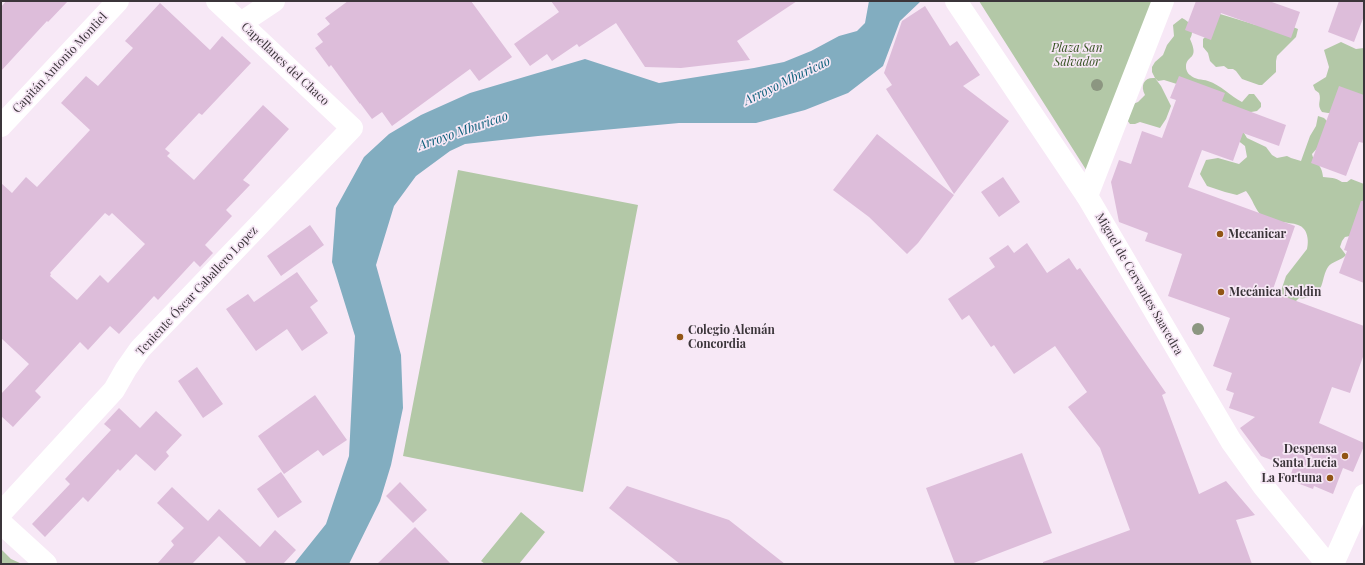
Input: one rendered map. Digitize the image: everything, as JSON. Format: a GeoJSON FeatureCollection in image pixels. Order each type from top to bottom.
{"type":"FeatureCollection","features":[{"type":"Feature","properties":{"kind":"street","name":"Capitán Antonio Montiel"},"geometry":{"type":"LineString","coordinates":[[1,126],[118,1]]}},
{"type":"Feature","properties":{"kind":"street","name":"Capellanes del Chaco"},"geometry":{"type":"LineString","coordinates":[[217,1],[352,128]]}},
{"type":"Feature","properties":{"kind":"street"},"geometry":{"type":"LineString","coordinates":[[241,23],[274,1]]}},
{"type":"Feature","properties":{"kind":"street","name":"Miguel de Cervantes Saavedra"},"geometry":{"type":"LineString","coordinates":[[956,1],[1087,196],[1231,441],[1264,487],[1327,564]]}},
{"type":"Feature","properties":{"kind":"street"},"geometry":{"type":"LineString","coordinates":[[1087,196],[1163,1]]}},
{"type":"Feature","properties":{"kind":"street","name":"Teniente Óscar Caballero Lopez"},"geometry":{"type":"LineString","coordinates":[[1,513],[114,390],[140,349],[352,128]]}},
{"type":"Feature","properties":{"kind":"street"},"geometry":{"type":"LineString","coordinates":[[1333,564],[1364,495]]}},
{"type":"Feature","properties":{"kind":"street"},"geometry":{"type":"LineString","coordinates":[[1,523],[46,564]]}},
{"type":"Feature","properties":{"kind":"green space","name":"Plaza San Salvador"},"geometry":{"type":"Polygon","coordinates":[[[979,1],[1154,1],[1090,176],[979,1]]]}},
{"type":"Feature","properties":{"kind":"green space"},"geometry":{"type":"Polygon","coordinates":[[[1220,14],[1256,25],[1268,17],[1298,29],[1296,37],[1277,56],[1276,72],[1262,85],[1242,79],[1233,69],[1228,69],[1224,66],[1216,67],[1210,61],[1208,53],[1203,47],[1203,39],[1209,33],[1220,14]]]}},
{"type":"Feature","properties":{"kind":"green space"},"geometry":{"type":"Polygon","coordinates":[[[1182,18],[1190,24],[1192,29],[1190,39],[1194,51],[1187,63],[1186,68],[1189,74],[1194,78],[1208,81],[1217,85],[1242,102],[1249,94],[1254,94],[1261,103],[1261,107],[1257,111],[1247,114],[1244,133],[1247,138],[1266,147],[1272,155],[1277,158],[1287,156],[1301,161],[1310,136],[1316,126],[1318,116],[1324,118],[1328,122],[1319,146],[1312,154],[1314,160],[1320,166],[1323,177],[1335,178],[1342,182],[1347,182],[1351,179],[1364,184],[1364,227],[1350,236],[1345,237],[1342,241],[1340,247],[1346,255],[1328,267],[1319,291],[1306,298],[1299,298],[1295,302],[1278,296],[1286,276],[1307,249],[1308,239],[1306,232],[1296,224],[1282,222],[1261,215],[1257,211],[1246,191],[1237,195],[1207,186],[1200,174],[1206,160],[1218,158],[1239,164],[1247,157],[1245,146],[1232,136],[1180,85],[1164,80],[1158,81],[1152,72],[1152,67],[1163,55],[1167,45],[1174,36],[1173,25],[1182,18]]]}},
{"type":"Feature","properties":{"kind":"green space"},"geometry":{"type":"Polygon","coordinates":[[[1341,42],[1356,49],[1364,48],[1364,115],[1322,112],[1319,107],[1319,93],[1315,90],[1313,85],[1326,77],[1329,67],[1324,50],[1341,42]]]}},
{"type":"Feature","properties":{"kind":"green space"},"geometry":{"type":"Polygon","coordinates":[[[1155,78],[1161,86],[1171,106],[1166,119],[1160,128],[1140,122],[1130,124],[1127,120],[1128,106],[1138,102],[1145,95],[1143,88],[1144,82],[1148,79],[1155,78]]]}},
{"type":"Feature","properties":{"kind":"green space"},"geometry":{"type":"Polygon","coordinates":[[[458,170],[638,205],[583,492],[403,456],[458,170]]]}},
{"type":"Feature","properties":{"kind":"green space"},"geometry":{"type":"Polygon","coordinates":[[[521,512],[545,532],[519,564],[485,564],[481,561],[521,512]]]}},
{"type":"Feature","properties":{"kind":"green space"},"geometry":{"type":"Polygon","coordinates":[[[1,549],[11,559],[22,564],[1,564],[1,549]]]}},
{"type":"Feature","properties":{"kind":"water","name":"Arroyo Mburicao"},"geometry":{"type":"Polygon","coordinates":[[[869,1],[921,1],[900,21],[883,66],[848,93],[805,110],[756,123],[679,123],[465,144],[450,151],[416,176],[394,206],[376,265],[401,355],[403,408],[391,465],[380,501],[349,564],[294,564],[326,524],[349,456],[355,336],[332,262],[336,208],[364,157],[389,134],[421,115],[470,93],[585,59],[659,83],[784,62],[811,51],[839,36],[857,31],[865,23],[869,1]]]}},
{"type":"Feature","properties":{"kind":"building"},"geometry":{"type":"Polygon","coordinates":[[[6,1],[68,1],[48,22],[47,21],[1,71],[1,7],[6,1]]]}},
{"type":"Feature","properties":{"kind":"building"},"geometry":{"type":"Polygon","coordinates":[[[348,1],[471,1],[512,57],[479,81],[470,69],[392,126],[382,112],[372,119],[331,65],[329,67],[315,48],[323,42],[317,34],[330,24],[325,18],[348,1]]]}},
{"type":"Feature","properties":{"kind":"building"},"geometry":{"type":"Polygon","coordinates":[[[551,1],[797,1],[737,41],[750,60],[681,68],[645,67],[616,23],[579,47],[577,44],[552,61],[547,54],[530,66],[514,44],[559,12],[551,1]]]}},
{"type":"Feature","properties":{"kind":"building"},"geometry":{"type":"Polygon","coordinates":[[[1196,1],[1269,1],[1300,12],[1291,38],[1221,13],[1211,40],[1185,30],[1196,1]]]}},
{"type":"Feature","properties":{"kind":"building"},"geometry":{"type":"Polygon","coordinates":[[[1339,1],[1364,1],[1364,16],[1354,42],[1328,32],[1339,1]]]}},
{"type":"Feature","properties":{"kind":"building"},"geometry":{"type":"Polygon","coordinates":[[[160,3],[210,50],[222,36],[251,63],[202,115],[199,113],[165,149],[170,153],[167,156],[194,180],[263,105],[289,129],[243,180],[250,185],[226,210],[232,216],[205,245],[213,253],[200,267],[194,261],[158,300],[154,296],[119,334],[110,326],[88,350],[80,342],[35,391],[41,397],[13,427],[1,416],[1,394],[29,364],[1,338],[1,183],[12,193],[26,177],[37,187],[90,130],[61,103],[86,76],[98,86],[133,48],[125,41],[160,3]],[[105,213],[50,273],[50,276],[77,300],[100,275],[108,283],[145,244],[112,213],[109,216],[105,213]]]}},
{"type":"Feature","properties":{"kind":"building"},"geometry":{"type":"Polygon","coordinates":[[[925,6],[950,46],[957,41],[980,75],[963,86],[1009,121],[954,194],[886,89],[892,85],[884,73],[902,21],[925,6]]]}},
{"type":"Feature","properties":{"kind":"building"},"geometry":{"type":"Polygon","coordinates":[[[1179,76],[1225,93],[1222,101],[1286,125],[1279,146],[1243,133],[1233,161],[1202,150],[1188,187],[1295,226],[1272,292],[1364,326],[1364,354],[1350,393],[1332,387],[1319,423],[1364,443],[1353,472],[1343,468],[1333,494],[1314,486],[1313,489],[1289,480],[1293,468],[1261,456],[1240,428],[1255,417],[1229,408],[1234,393],[1226,390],[1232,373],[1213,366],[1230,318],[1168,296],[1182,254],[1145,241],[1148,233],[1119,222],[1111,182],[1119,160],[1131,164],[1142,131],[1162,138],[1176,100],[1170,98],[1179,76]]]}},
{"type":"Feature","properties":{"kind":"building"},"geometry":{"type":"Polygon","coordinates":[[[1339,86],[1364,95],[1364,143],[1359,142],[1346,176],[1311,163],[1339,86]]]}},
{"type":"Feature","properties":{"kind":"building"},"geometry":{"type":"Polygon","coordinates":[[[877,134],[954,195],[918,243],[907,254],[869,217],[833,190],[877,134]]]}},
{"type":"Feature","properties":{"kind":"building"},"geometry":{"type":"Polygon","coordinates":[[[1003,177],[1020,202],[999,217],[981,192],[1003,177]]]}},
{"type":"Feature","properties":{"kind":"building"},"geometry":{"type":"Polygon","coordinates":[[[1361,201],[1364,201],[1364,283],[1339,273],[1347,251],[1344,250],[1361,201]]]}},
{"type":"Feature","properties":{"kind":"building"},"geometry":{"type":"Polygon","coordinates":[[[310,225],[324,245],[281,276],[267,256],[310,225]]]}},
{"type":"Feature","properties":{"kind":"building"},"geometry":{"type":"Polygon","coordinates":[[[1027,243],[1047,273],[1069,258],[1077,270],[1080,268],[1166,393],[1162,395],[1199,494],[1226,481],[1255,515],[1236,520],[1252,564],[1043,564],[1043,562],[1130,530],[1100,448],[1068,407],[1087,392],[1055,346],[1014,374],[994,345],[991,347],[969,315],[962,320],[948,299],[995,267],[989,258],[1008,245],[1014,253],[1027,243]]]}},
{"type":"Feature","properties":{"kind":"building"},"geometry":{"type":"Polygon","coordinates":[[[297,272],[318,301],[310,307],[328,333],[302,351],[287,329],[256,351],[226,309],[248,294],[254,302],[297,272]]]}},
{"type":"Feature","properties":{"kind":"building"},"geometry":{"type":"Polygon","coordinates":[[[197,367],[223,404],[203,418],[178,381],[197,367]]]}},
{"type":"Feature","properties":{"kind":"building"},"geometry":{"type":"Polygon","coordinates":[[[315,395],[347,440],[323,456],[318,450],[284,474],[258,436],[315,395]]]}},
{"type":"Feature","properties":{"kind":"building"},"geometry":{"type":"Polygon","coordinates":[[[119,408],[140,428],[156,411],[182,435],[166,452],[169,456],[155,471],[136,454],[120,471],[118,469],[88,502],[83,497],[45,537],[32,524],[70,484],[65,479],[111,430],[104,424],[119,408]]]}},
{"type":"Feature","properties":{"kind":"building"},"geometry":{"type":"Polygon","coordinates":[[[1022,453],[1052,533],[971,564],[955,564],[926,488],[1022,453]]]}},
{"type":"Feature","properties":{"kind":"building"},"geometry":{"type":"Polygon","coordinates":[[[281,472],[302,502],[278,518],[257,489],[281,472]]]}},
{"type":"Feature","properties":{"kind":"building"},"geometry":{"type":"Polygon","coordinates":[[[400,482],[427,510],[413,523],[386,496],[400,482]]]}},
{"type":"Feature","properties":{"kind":"building"},"geometry":{"type":"Polygon","coordinates":[[[627,486],[729,520],[785,564],[680,564],[609,508],[627,486]]]}},
{"type":"Feature","properties":{"kind":"building"},"geometry":{"type":"Polygon","coordinates":[[[172,487],[208,521],[219,509],[260,547],[275,530],[296,550],[283,564],[244,564],[246,562],[219,536],[192,564],[157,564],[174,545],[171,541],[184,528],[157,503],[172,487]]]}},
{"type":"Feature","properties":{"kind":"building"},"geometry":{"type":"Polygon","coordinates":[[[415,527],[451,564],[377,564],[415,527]]]}},
{"type":"Feature","properties":{"kind":"place","name":"Mecanicar"},"geometry":{"type":"Point","coordinates":[1220,234]}},
{"type":"Feature","properties":{"kind":"place","name":"Mecánica Noldin"},"geometry":{"type":"Point","coordinates":[1221,292]}},
{"type":"Feature","properties":{"kind":"place","name":"Colegio Alemán Concordia"},"geometry":{"type":"Point","coordinates":[680,337]}},
{"type":"Feature","properties":{"kind":"place","name":"Despensa Santa Lucia"},"geometry":{"type":"Point","coordinates":[1345,456]}},
{"type":"Feature","properties":{"kind":"place","name":"La Fortuna"},"geometry":{"type":"Point","coordinates":[1330,478]}}]}
